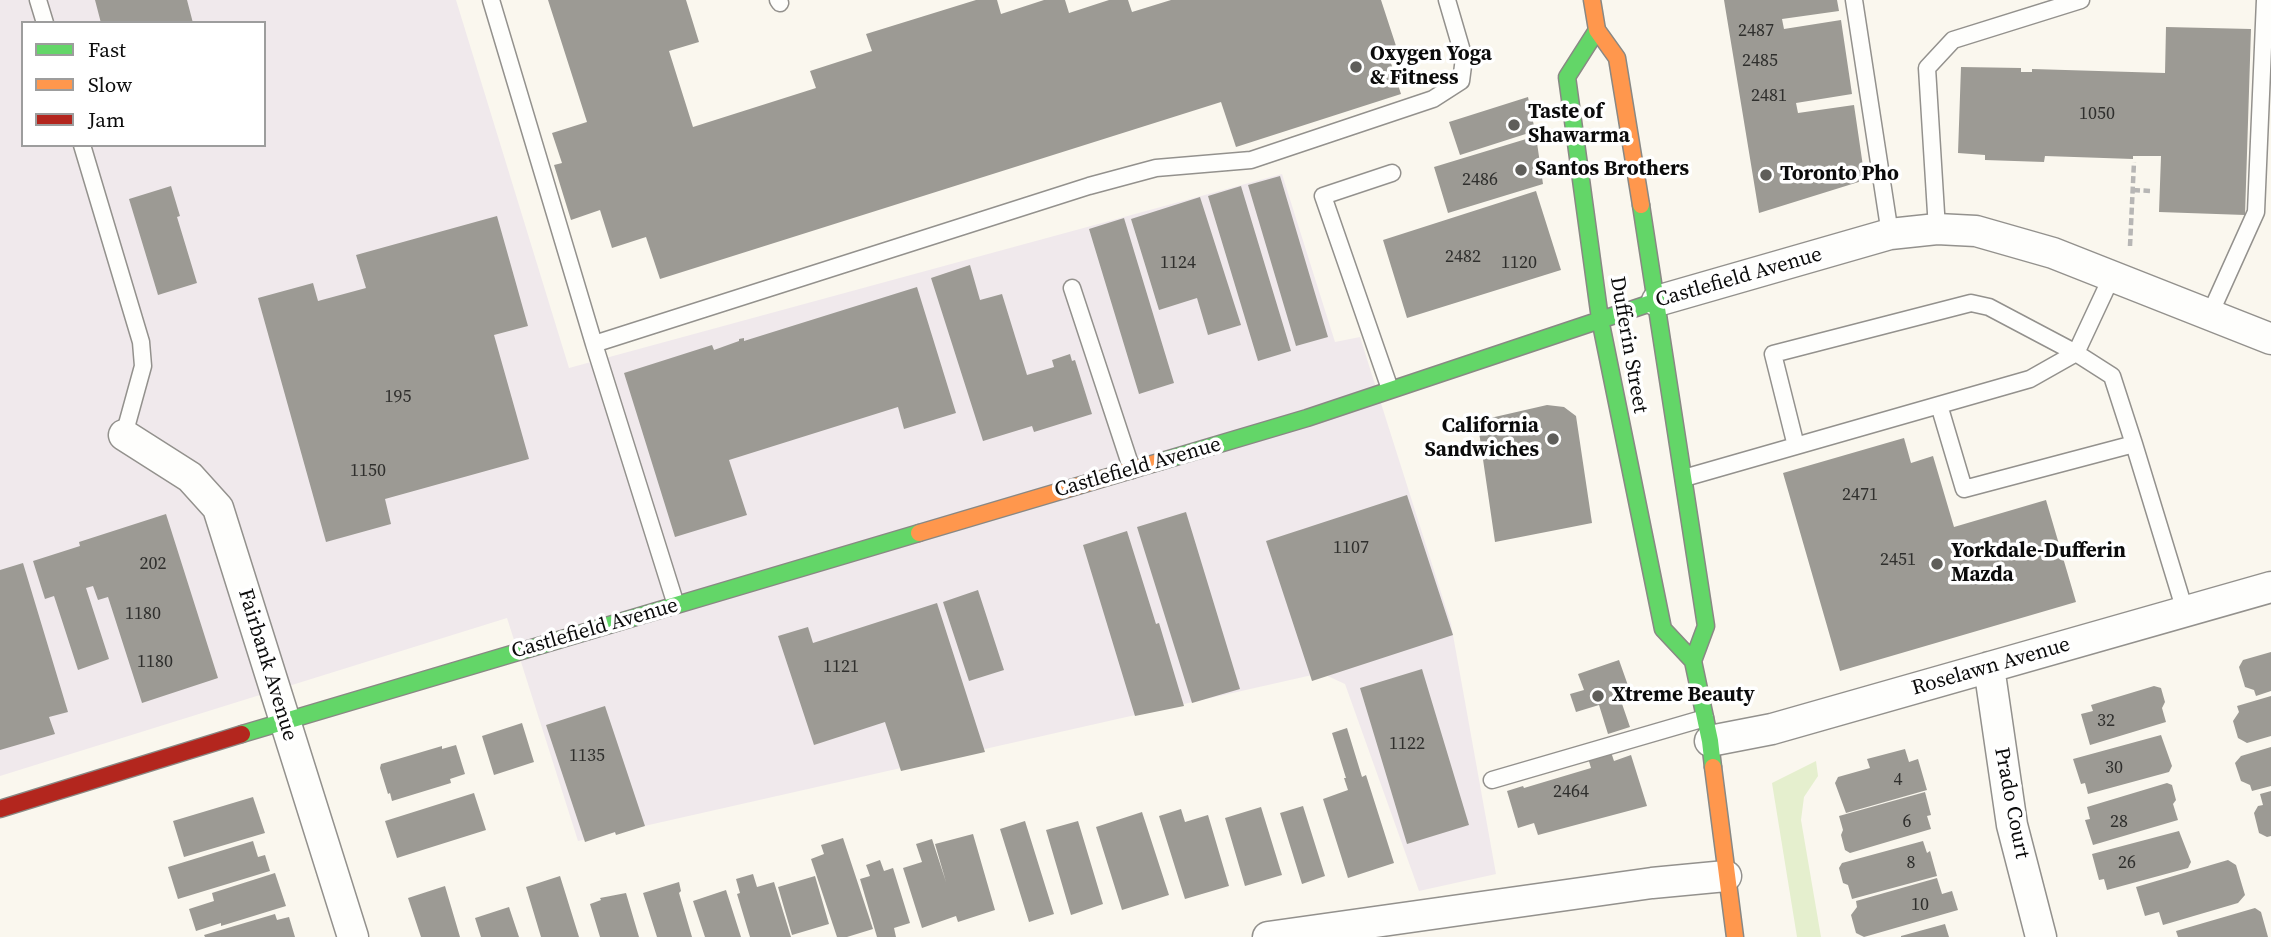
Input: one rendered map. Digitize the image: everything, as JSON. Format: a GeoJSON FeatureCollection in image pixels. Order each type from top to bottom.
{"type":"FeatureCollection","features":[{"type":"Feature","properties":{"kind":"street","name":"Dufferin Street"},"geometry":{"type":"LineString","coordinates":[[1592,0],[1597,30],[1617,58],[1657,301],[1706,626],[1693,661],[1663,629],[1600,319],[1567,77],[1597,30]]}},
{"type":"Feature","properties":{"kind":"street","name":"Castlefield Avenue"},"geometry":{"type":"LineString","coordinates":[[0,809],[284,721],[1307,418],[1657,301],[1890,234],[1937,229],[1976,231],[2053,253],[2271,339]]}},
{"type":"Feature","properties":{"kind":"street","name":"Fairbank Avenue"},"geometry":{"type":"LineString","coordinates":[[124,435],[190,477],[218,508],[353,937]]}},
{"type":"Feature","properties":{"kind":"street","name":"Roselawn Avenue"},"geometry":{"type":"LineString","coordinates":[[1708,730],[1773,729],[2271,587]]}},
{"type":"Feature","properties":{"kind":"street"},"geometry":{"type":"LineString","coordinates":[[1693,661],[1708,730],[1735,937]]}},
{"type":"Feature","properties":{"kind":"street","name":"Prado Court"},"geometry":{"type":"LineString","coordinates":[[1989,667],[2011,825],[2041,937]]}},
{"type":"Feature","properties":{"kind":"street"},"geometry":{"type":"LineString","coordinates":[[1276,936],[1652,883],[1726,876]]}},
{"type":"Feature","properties":{"kind":"lane"},"geometry":{"type":"LineString","coordinates":[[38,0],[44,21]]}},
{"type":"Feature","properties":{"kind":"lane"},"geometry":{"type":"LineString","coordinates":[[491,0],[676,605]]}},
{"type":"Feature","properties":{"kind":"lane"},"geometry":{"type":"LineString","coordinates":[[594,344],[1089,186],[1156,168],[1251,160],[1433,99],[1461,81],[1464,58],[1447,0]]}},
{"type":"Feature","properties":{"kind":"lane"},"geometry":{"type":"LineString","coordinates":[[1854,0],[1890,234]]}},
{"type":"Feature","properties":{"kind":"lane"},"geometry":{"type":"LineString","coordinates":[[1937,229],[1927,68],[1953,40],[2081,0]]}},
{"type":"Feature","properties":{"kind":"lane"},"geometry":{"type":"LineString","coordinates":[[2210,314],[2256,212],[2265,0]]}},
{"type":"Feature","properties":{"kind":"lane"},"geometry":{"type":"LineString","coordinates":[[83,147],[141,342],[143,366],[124,435]]}},
{"type":"Feature","properties":{"kind":"lane"},"geometry":{"type":"LineString","coordinates":[[1390,389],[1323,196],[1392,173]]}},
{"type":"Feature","properties":{"kind":"lane"},"geometry":{"type":"LineString","coordinates":[[1684,478],[2031,379],[2076,353],[2112,276]]}},
{"type":"Feature","properties":{"kind":"lane"},"geometry":{"type":"LineString","coordinates":[[1072,288],[1132,470]]}},
{"type":"Feature","properties":{"kind":"lane"},"geometry":{"type":"LineString","coordinates":[[1796,446],[1773,354],[1971,303],[1989,307],[2076,353],[2112,376],[2185,611]]}},
{"type":"Feature","properties":{"kind":"lane"},"geometry":{"type":"LineString","coordinates":[[1940,405],[1964,489],[2134,444]]}},
{"type":"Feature","properties":{"kind":"lane"},"geometry":{"type":"LineString","coordinates":[[1492,779],[1708,730]]}},
{"type":"Feature","properties":{"kind":"path"},"geometry":{"type":"LineString","coordinates":[[2130,246],[2134,162]]}},
{"type":"Feature","properties":{"kind":"path"},"geometry":{"type":"LineString","coordinates":[[2133,190],[2150,191]]}},
{"type":"Feature","properties":{"kind":"shaded area"},"geometry":{"type":"Polygon","coordinates":[[[0,0],[456,0],[569,368],[1282,174],[1335,342],[1360,337],[1451,624],[1496,874],[1419,891],[1345,684],[1321,673],[578,841],[507,618],[0,776],[0,0]]]}},
{"type":"Feature","properties":{"kind":"green space"},"geometry":{"type":"Polygon","coordinates":[[[1816,761],[1818,776],[1804,797],[1801,820],[1821,937],[1797,937],[1772,783],[1816,761]]]}},
{"type":"Feature","properties":{"kind":"building"},"geometry":{"type":"Polygon","coordinates":[[[95,0],[187,0],[192,21],[100,21],[95,0]]]}},
{"type":"Feature","properties":{"kind":"building"},"geometry":{"type":"Polygon","coordinates":[[[548,0],[686,0],[699,42],[669,51],[693,127],[816,88],[810,71],[872,51],[866,34],[976,0],[997,0],[1001,14],[1044,0],[1065,0],[1069,13],[1109,0],[1128,0],[1132,12],[1171,0],[1381,0],[1399,55],[1389,57],[1401,94],[1236,147],[1221,102],[660,279],[646,237],[612,248],[600,210],[571,220],[554,165],[562,163],[552,133],[587,122],[548,0]]]}},
{"type":"Feature","properties":{"kind":"building"},"geometry":{"type":"Polygon","coordinates":[[[1724,0],[1837,0],[1839,11],[1782,19],[1784,29],[1841,20],[1852,94],[1796,103],[1798,113],[1854,105],[1865,180],[1759,213],[1724,0]]]}},
{"type":"Feature","properties":{"kind":"building"},"geometry":{"type":"Polygon","coordinates":[[[2166,27],[2251,29],[2245,215],[2159,212],[2161,156],[2133,156],[2133,159],[2045,156],[2044,162],[1985,160],[1985,155],[1958,153],[1961,67],[2021,68],[2021,72],[2032,72],[2032,69],[2165,73],[2166,27]]]}},
{"type":"Feature","properties":{"kind":"building"},"geometry":{"type":"Polygon","coordinates":[[[1528,97],[1535,131],[1460,155],[1449,122],[1528,97]]]}},
{"type":"Feature","properties":{"kind":"building"},"geometry":{"type":"Polygon","coordinates":[[[1536,136],[1543,184],[1448,213],[1434,167],[1536,136]]]}},
{"type":"Feature","properties":{"kind":"building"},"geometry":{"type":"Polygon","coordinates":[[[1280,176],[1328,337],[1296,346],[1248,185],[1280,176]]]}},
{"type":"Feature","properties":{"kind":"building"},"geometry":{"type":"Polygon","coordinates":[[[171,186],[180,216],[177,217],[197,283],[158,295],[129,199],[171,186]]]}},
{"type":"Feature","properties":{"kind":"building"},"geometry":{"type":"Polygon","coordinates":[[[1241,186],[1291,351],[1258,361],[1208,196],[1241,186]]]}},
{"type":"Feature","properties":{"kind":"building"},"geometry":{"type":"Polygon","coordinates":[[[1536,191],[1561,270],[1407,318],[1383,240],[1536,191]]]}},
{"type":"Feature","properties":{"kind":"building"},"geometry":{"type":"Polygon","coordinates":[[[1200,197],[1241,325],[1208,335],[1197,298],[1159,310],[1131,219],[1200,197]]]}},
{"type":"Feature","properties":{"kind":"building"},"geometry":{"type":"Polygon","coordinates":[[[497,216],[528,326],[494,335],[529,459],[385,499],[391,524],[326,542],[258,298],[313,283],[318,301],[366,288],[356,255],[497,216]]]}},
{"type":"Feature","properties":{"kind":"building"},"geometry":{"type":"Polygon","coordinates":[[[1124,218],[1174,383],[1139,394],[1089,229],[1124,218]]]}},
{"type":"Feature","properties":{"kind":"building"},"geometry":{"type":"Polygon","coordinates":[[[970,265],[980,300],[1002,294],[1027,375],[1054,367],[1052,360],[1070,354],[1072,361],[1075,360],[1092,414],[1034,432],[1032,426],[983,441],[931,278],[970,265]]]}},
{"type":"Feature","properties":{"kind":"building"},"geometry":{"type":"Polygon","coordinates":[[[917,287],[956,413],[904,429],[898,407],[729,460],[747,515],[675,537],[624,373],[712,345],[714,350],[739,339],[744,338],[744,341],[917,287]]]}},
{"type":"Feature","properties":{"kind":"building"},"geometry":{"type":"Polygon","coordinates":[[[1547,405],[1564,407],[1576,416],[1592,523],[1495,542],[1478,425],[1486,419],[1547,405]]]}},
{"type":"Feature","properties":{"kind":"building","name":"Yorkdale-Dufferin Mazda"},"geometry":{"type":"Polygon","coordinates":[[[1904,438],[1911,463],[1933,456],[1954,527],[2046,500],[2076,602],[1840,671],[1783,473],[1904,438]]]}},
{"type":"Feature","properties":{"kind":"building"},"geometry":{"type":"Polygon","coordinates":[[[1407,495],[1453,635],[1312,681],[1266,541],[1407,495]]]}},
{"type":"Feature","properties":{"kind":"building"},"geometry":{"type":"Polygon","coordinates":[[[1186,512],[1240,689],[1192,703],[1137,527],[1186,512]]]}},
{"type":"Feature","properties":{"kind":"building"},"geometry":{"type":"Polygon","coordinates":[[[166,514],[218,678],[142,703],[108,597],[98,600],[93,586],[86,588],[109,659],[78,670],[54,596],[45,599],[33,561],[80,546],[79,542],[166,514]]]}},
{"type":"Feature","properties":{"kind":"building"},"geometry":{"type":"Polygon","coordinates":[[[1127,531],[1184,706],[1135,716],[1083,545],[1127,531]]]}},
{"type":"Feature","properties":{"kind":"building"},"geometry":{"type":"Polygon","coordinates":[[[23,563],[68,712],[49,717],[55,734],[0,750],[0,570],[23,563]]]}},
{"type":"Feature","properties":{"kind":"building"},"geometry":{"type":"Polygon","coordinates":[[[978,590],[1004,670],[969,681],[943,602],[978,590]]]}},
{"type":"Feature","properties":{"kind":"building"},"geometry":{"type":"Polygon","coordinates":[[[937,603],[985,752],[901,771],[885,722],[814,745],[778,636],[808,627],[813,643],[937,603]]]}},
{"type":"Feature","properties":{"kind":"building"},"geometry":{"type":"Polygon","coordinates":[[[2271,652],[2271,691],[2256,696],[2254,690],[2245,687],[2239,667],[2243,660],[2271,652]]]}},
{"type":"Feature","properties":{"kind":"building","name":"Xtreme Beauty"},"geometry":{"type":"Polygon","coordinates":[[[1619,660],[1631,694],[1620,698],[1630,727],[1608,734],[1599,705],[1576,712],[1570,694],[1584,690],[1578,674],[1619,660]]]}},
{"type":"Feature","properties":{"kind":"building"},"geometry":{"type":"Polygon","coordinates":[[[1422,669],[1469,825],[1407,844],[1360,688],[1422,669]]]}},
{"type":"Feature","properties":{"kind":"building"},"geometry":{"type":"Polygon","coordinates":[[[2154,686],[2161,688],[2166,722],[2090,745],[2081,714],[2093,711],[2091,705],[2154,686]]]}},
{"type":"Feature","properties":{"kind":"building"},"geometry":{"type":"Polygon","coordinates":[[[2271,696],[2271,736],[2247,743],[2238,738],[2233,721],[2239,712],[2237,706],[2271,696]]]}},
{"type":"Feature","properties":{"kind":"building"},"geometry":{"type":"Polygon","coordinates":[[[605,706],[645,826],[585,842],[546,725],[605,706]]]}},
{"type":"Feature","properties":{"kind":"building"},"geometry":{"type":"Polygon","coordinates":[[[522,723],[534,762],[494,775],[482,736],[522,723]]]}},
{"type":"Feature","properties":{"kind":"building"},"geometry":{"type":"Polygon","coordinates":[[[1347,728],[1362,777],[1366,775],[1394,863],[1348,878],[1323,799],[1348,790],[1332,733],[1347,728]]]}},
{"type":"Feature","properties":{"kind":"building"},"geometry":{"type":"Polygon","coordinates":[[[2161,735],[2172,766],[2169,772],[2088,794],[2085,783],[2081,784],[2073,759],[2161,735]]]}},
{"type":"Feature","properties":{"kind":"building"},"geometry":{"type":"Polygon","coordinates":[[[456,745],[465,774],[450,779],[451,783],[392,801],[381,764],[442,746],[442,749],[456,745]]]}},
{"type":"Feature","properties":{"kind":"building"},"geometry":{"type":"Polygon","coordinates":[[[2271,747],[2271,786],[2252,791],[2250,785],[2241,781],[2235,763],[2241,756],[2271,747]]]}},
{"type":"Feature","properties":{"kind":"building"},"geometry":{"type":"Polygon","coordinates":[[[1905,749],[1909,762],[1918,759],[1927,790],[1846,813],[1835,783],[1838,777],[1870,768],[1867,759],[1905,749]]]}},
{"type":"Feature","properties":{"kind":"building"},"geometry":{"type":"Polygon","coordinates":[[[1611,752],[1614,761],[1631,755],[1647,806],[1538,835],[1534,823],[1518,828],[1507,791],[1591,768],[1588,758],[1611,752]]]}},
{"type":"Feature","properties":{"kind":"building"},"geometry":{"type":"Polygon","coordinates":[[[2167,783],[2172,785],[2176,800],[2173,804],[2178,820],[2093,845],[2085,820],[2090,819],[2087,807],[2167,783]]]}},
{"type":"Feature","properties":{"kind":"building"},"geometry":{"type":"Polygon","coordinates":[[[2271,791],[2271,836],[2267,837],[2259,833],[2254,813],[2258,806],[2263,805],[2260,794],[2271,791]]]}},
{"type":"Feature","properties":{"kind":"building"},"geometry":{"type":"Polygon","coordinates":[[[1925,792],[1931,815],[1927,816],[1931,829],[1850,853],[1845,850],[1839,816],[1925,792]]]}},
{"type":"Feature","properties":{"kind":"building"},"geometry":{"type":"Polygon","coordinates":[[[474,793],[486,830],[397,858],[385,821],[474,793]]]}},
{"type":"Feature","properties":{"kind":"building"},"geometry":{"type":"Polygon","coordinates":[[[253,797],[265,833],[184,857],[173,821],[253,797]]]}},
{"type":"Feature","properties":{"kind":"building"},"geometry":{"type":"Polygon","coordinates":[[[1303,806],[1325,876],[1302,884],[1280,813],[1303,806]]]}},
{"type":"Feature","properties":{"kind":"building"},"geometry":{"type":"Polygon","coordinates":[[[1261,807],[1282,875],[1245,886],[1225,818],[1261,807]]]}},
{"type":"Feature","properties":{"kind":"building"},"geometry":{"type":"Polygon","coordinates":[[[1181,809],[1185,822],[1208,815],[1229,886],[1185,899],[1159,816],[1181,809]]]}},
{"type":"Feature","properties":{"kind":"building"},"geometry":{"type":"Polygon","coordinates":[[[1142,812],[1169,895],[1122,910],[1096,827],[1142,812]]]}},
{"type":"Feature","properties":{"kind":"building"},"geometry":{"type":"Polygon","coordinates":[[[1025,821],[1054,914],[1029,922],[1000,829],[1025,821]]]}},
{"type":"Feature","properties":{"kind":"building"},"geometry":{"type":"Polygon","coordinates":[[[1078,821],[1103,904],[1071,915],[1046,830],[1078,821]]]}},
{"type":"Feature","properties":{"kind":"building"},"geometry":{"type":"Polygon","coordinates":[[[2179,831],[2191,862],[2188,868],[2107,890],[2104,879],[2099,880],[2092,854],[2179,831]]]}},
{"type":"Feature","properties":{"kind":"building"},"geometry":{"type":"Polygon","coordinates":[[[973,834],[995,910],[958,922],[956,916],[922,928],[903,868],[922,862],[916,844],[932,839],[946,882],[935,844],[973,834]]]}},
{"type":"Feature","properties":{"kind":"building"},"geometry":{"type":"Polygon","coordinates":[[[843,838],[873,929],[847,937],[837,937],[811,859],[824,854],[821,845],[843,838]]]}},
{"type":"Feature","properties":{"kind":"building"},"geometry":{"type":"Polygon","coordinates":[[[253,841],[258,857],[265,855],[270,871],[178,899],[168,867],[253,841]]]}},
{"type":"Feature","properties":{"kind":"building"},"geometry":{"type":"Polygon","coordinates":[[[1923,841],[1927,853],[1930,851],[1937,876],[1852,899],[1848,885],[1843,883],[1839,868],[1842,863],[1923,841]]]}},
{"type":"Feature","properties":{"kind":"building"},"geometry":{"type":"Polygon","coordinates":[[[880,860],[884,871],[893,868],[910,923],[894,928],[896,937],[877,937],[860,879],[870,876],[866,865],[880,860]]]}},
{"type":"Feature","properties":{"kind":"building"},"geometry":{"type":"Polygon","coordinates":[[[2228,860],[2236,865],[2245,895],[2238,903],[2163,925],[2159,912],[2145,916],[2136,887],[2228,860]]]}},
{"type":"Feature","properties":{"kind":"building"},"geometry":{"type":"Polygon","coordinates":[[[275,873],[286,906],[196,931],[189,909],[214,901],[212,893],[275,873]]]}},
{"type":"Feature","properties":{"kind":"building"},"geometry":{"type":"Polygon","coordinates":[[[753,874],[757,887],[774,882],[791,937],[750,937],[737,894],[740,893],[736,879],[753,874]]]}},
{"type":"Feature","properties":{"kind":"building"},"geometry":{"type":"Polygon","coordinates":[[[560,876],[579,937],[541,937],[526,887],[560,876]]]}},
{"type":"Feature","properties":{"kind":"building"},"geometry":{"type":"Polygon","coordinates":[[[815,876],[829,924],[792,935],[778,887],[815,876]]]}},
{"type":"Feature","properties":{"kind":"building"},"geometry":{"type":"Polygon","coordinates":[[[1937,878],[1942,894],[1952,891],[1958,910],[1864,937],[1856,933],[1851,915],[1857,907],[1856,901],[1937,878]]]}},
{"type":"Feature","properties":{"kind":"building"},"geometry":{"type":"Polygon","coordinates":[[[679,882],[679,893],[692,937],[657,937],[643,893],[679,882]]]}},
{"type":"Feature","properties":{"kind":"building"},"geometry":{"type":"Polygon","coordinates":[[[445,886],[460,937],[421,937],[408,898],[445,886]]]}},
{"type":"Feature","properties":{"kind":"building"},"geometry":{"type":"Polygon","coordinates":[[[726,890],[741,937],[705,937],[693,901],[726,890]]]}},
{"type":"Feature","properties":{"kind":"building"},"geometry":{"type":"Polygon","coordinates":[[[626,893],[639,937],[600,937],[590,904],[601,900],[600,898],[626,893]]]}},
{"type":"Feature","properties":{"kind":"building"},"geometry":{"type":"Polygon","coordinates":[[[509,907],[519,937],[481,937],[475,918],[509,907]]]}},
{"type":"Feature","properties":{"kind":"building"},"geometry":{"type":"Polygon","coordinates":[[[2255,908],[2261,912],[2268,937],[2178,937],[2176,931],[2255,908]]]}},
{"type":"Feature","properties":{"kind":"building"},"geometry":{"type":"Polygon","coordinates":[[[275,914],[277,920],[289,917],[295,937],[204,935],[275,914]]]}},
{"type":"Feature","properties":{"kind":"building"},"geometry":{"type":"Polygon","coordinates":[[[1945,924],[1949,937],[1901,937],[1901,936],[1945,924]]]}},
{"type":"Feature","properties":{"kind":"traffic: fast"},"geometry":{"type":"LineString","coordinates":[[1597,30],[1567,77],[1600,319],[1663,629],[1693,661],[1713,767]]}},
{"type":"Feature","properties":{"kind":"traffic: fast"},"geometry":{"type":"LineString","coordinates":[[1641,205],[1706,626],[1693,661]]}},
{"type":"Feature","properties":{"kind":"traffic: fast"},"geometry":{"type":"LineString","coordinates":[[1162,461],[1307,418],[1657,301]]}},
{"type":"Feature","properties":{"kind":"traffic: fast"},"geometry":{"type":"LineString","coordinates":[[242,734],[919,533]]}},
{"type":"Feature","properties":{"kind":"traffic: slow"},"geometry":{"type":"LineString","coordinates":[[1592,0],[1597,30],[1617,58],[1641,205]]}},
{"type":"Feature","properties":{"kind":"traffic: slow"},"geometry":{"type":"LineString","coordinates":[[919,533],[1162,461]]}},
{"type":"Feature","properties":{"kind":"traffic: slow"},"geometry":{"type":"LineString","coordinates":[[1713,767],[1735,937]]}},
{"type":"Feature","properties":{"kind":"traffic: jam"},"geometry":{"type":"LineString","coordinates":[[0,809],[242,734]]}},
{"type":"Feature","properties":{"kind":"place","name":"Oxygen Yoga & Fitness"},"geometry":{"type":"Point","coordinates":[1356,67]}},
{"type":"Feature","properties":{"kind":"place","name":"Taste of Shawarma"},"geometry":{"type":"Point","coordinates":[1514,125]}},
{"type":"Feature","properties":{"kind":"place","name":"Santos Brothers"},"geometry":{"type":"Point","coordinates":[1521,170]}},
{"type":"Feature","properties":{"kind":"place","name":"Toronto Pho"},"geometry":{"type":"Point","coordinates":[1766,175]}},
{"type":"Feature","properties":{"kind":"place","name":"California Sandwiches"},"geometry":{"type":"Point","coordinates":[1553,439]}},
{"type":"Feature","properties":{"kind":"place","name":"Yorkdale-Dufferin Mazda"},"geometry":{"type":"Point","coordinates":[1937,564]}},
{"type":"Feature","properties":{"kind":"place","name":"Xtreme Beauty"},"geometry":{"type":"Point","coordinates":[1598,696]}}]}
